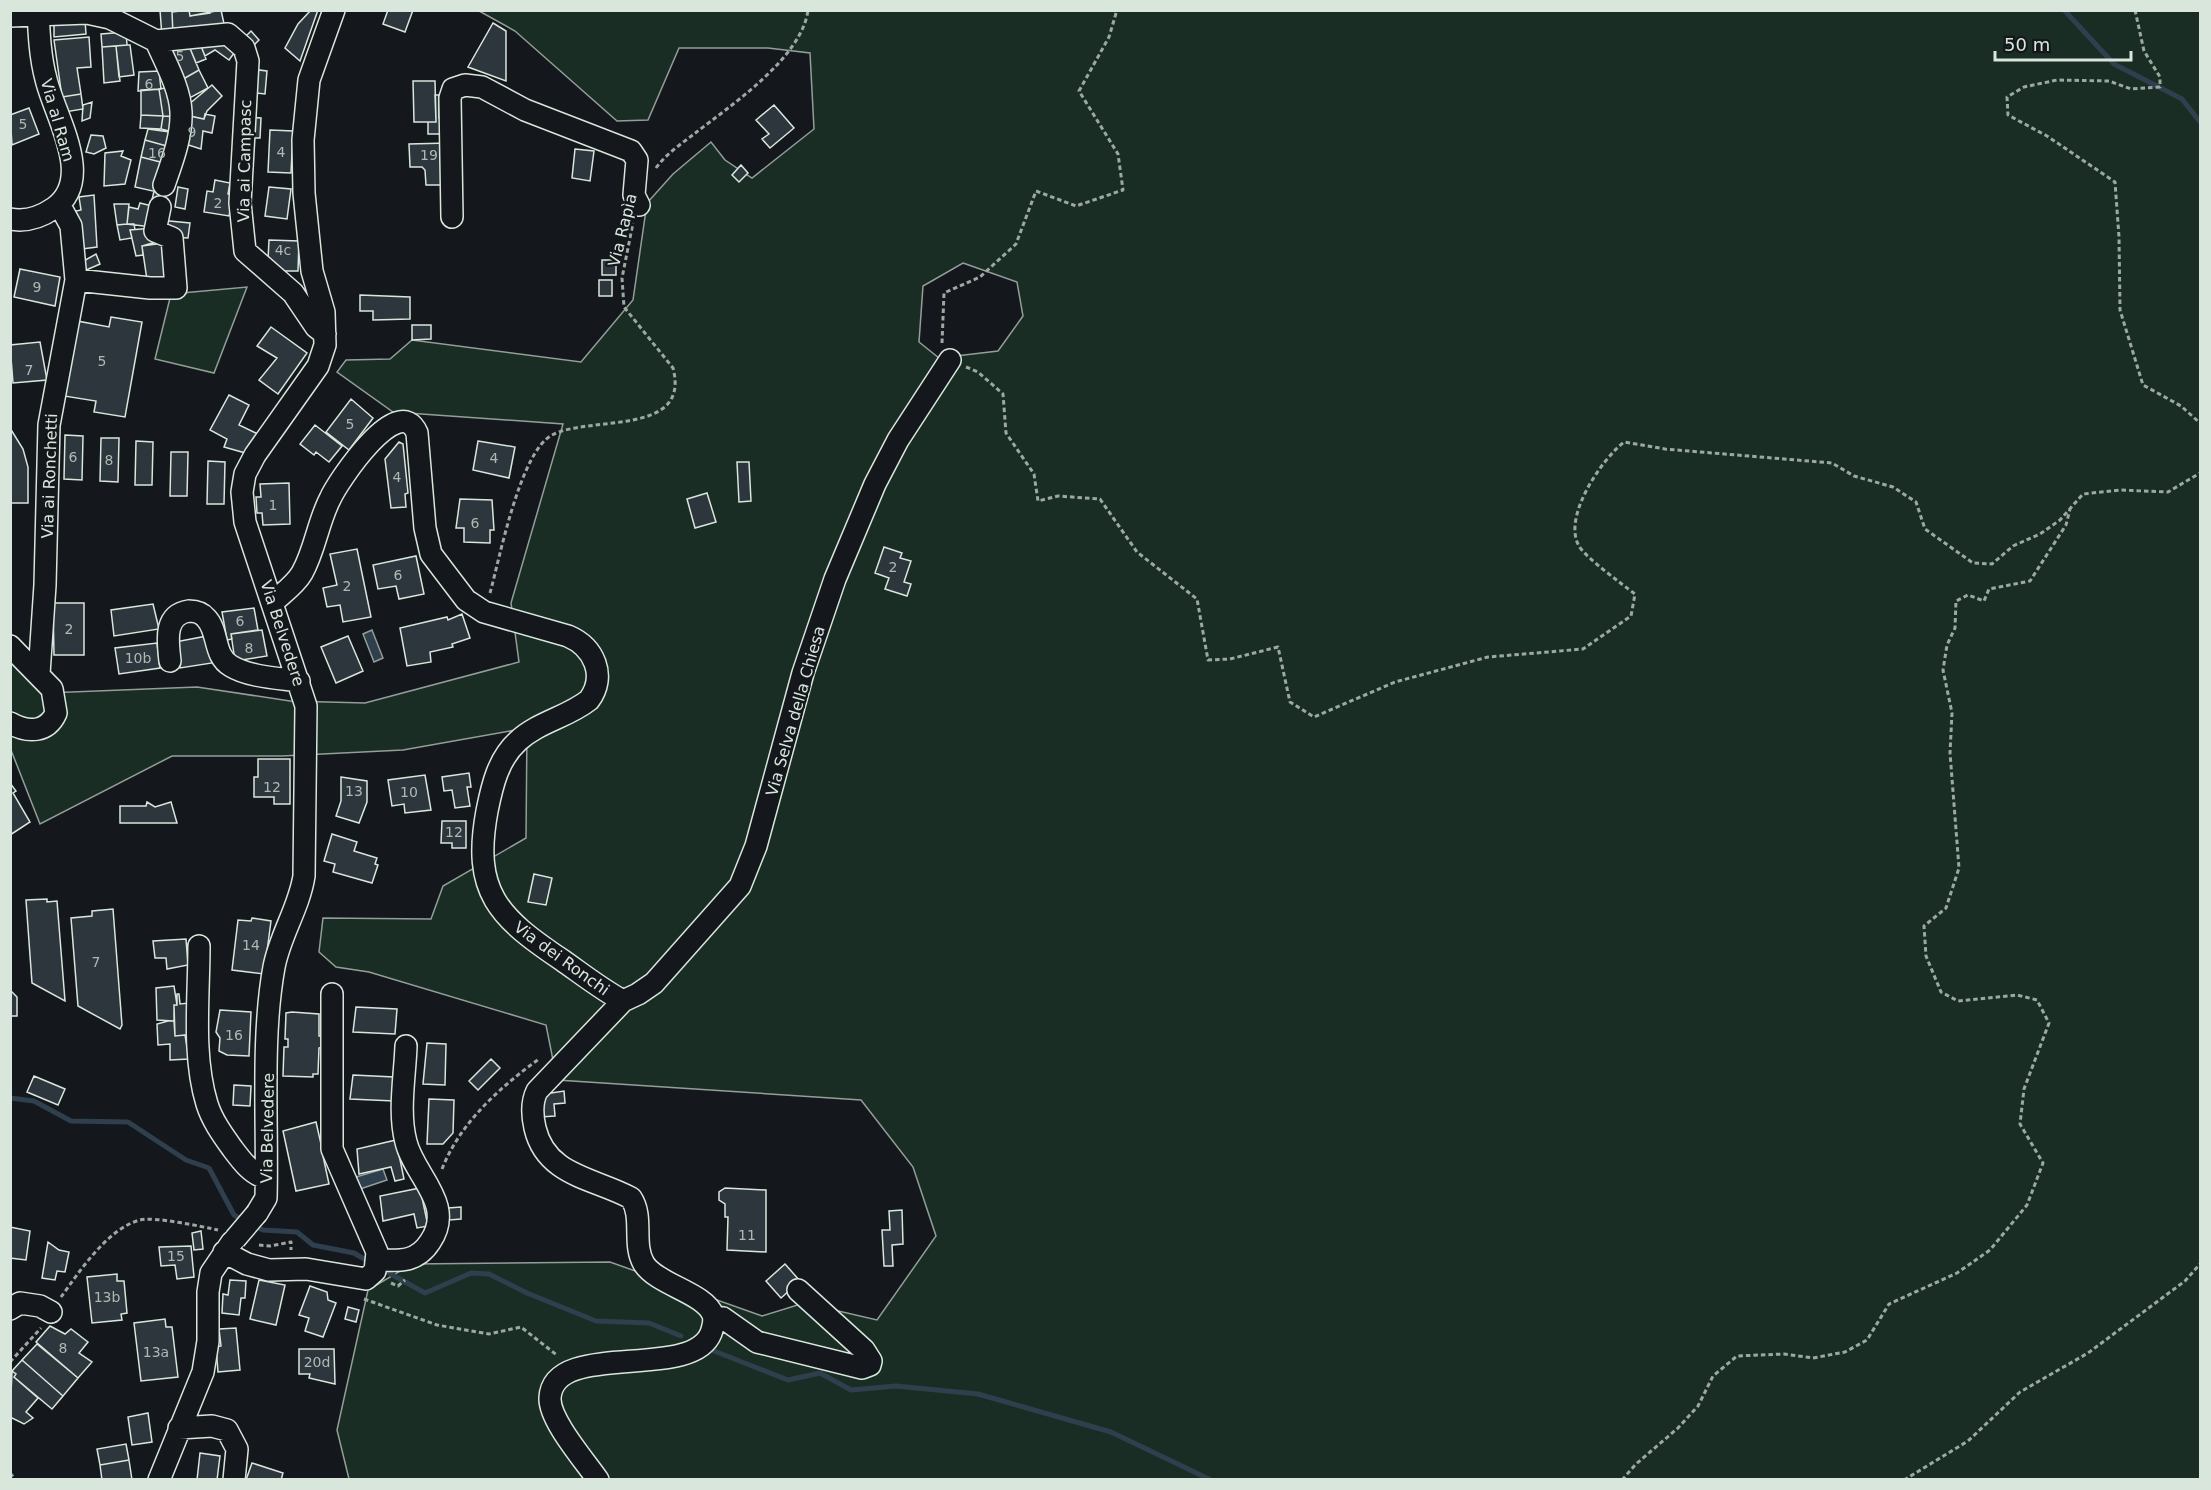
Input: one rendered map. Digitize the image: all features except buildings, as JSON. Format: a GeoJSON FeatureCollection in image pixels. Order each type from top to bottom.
{"type":"FeatureCollection","features":[{"type":"Feature","properties":{"kind":"street","name":"Via Belvedere"},"geometry":{"type":"LineString","coordinates":[[224,1247],[257,1213],[265,1201],[270,988],[277,952],[302,888],[306,860],[307,714],[299,681],[245,522],[242,492],[245,474],[318,366],[322,356],[325,334],[324,312],[312,272],[304,193],[303,140],[309,80],[334,10]]}},
{"type":"Feature","properties":{"kind":"street"},"geometry":{"type":"LineString","coordinates":[[10,16],[38,13],[113,14],[156,41],[169,70],[181,110],[177,145],[164,185]]}},
{"type":"Feature","properties":{"kind":"street","name":"Via al Ram"},"geometry":{"type":"LineString","coordinates":[[38,13],[45,79],[72,159],[71,182],[59,204]]}},
{"type":"Feature","properties":{"kind":"street","name":"Via ai Campasc"},"geometry":{"type":"LineString","coordinates":[[156,41],[228,34],[244,48],[248,61],[240,203],[245,251],[293,293],[316,327],[325,334]]}},
{"type":"Feature","properties":{"kind":"street"},"geometry":{"type":"LineString","coordinates":[[452,217],[450,98],[453,89],[465,85],[482,87],[525,110],[631,151],[637,160],[634,195],[639,206]]}},
{"type":"Feature","properties":{"kind":"street"},"geometry":{"type":"LineString","coordinates":[[10,219],[36,217],[59,204]]}},
{"type":"Feature","properties":{"kind":"street","name":"Via ai Ronchetti"},"geometry":{"type":"LineString","coordinates":[[39,674],[45,585],[49,425],[76,280],[72,231],[69,220],[59,204]]}},
{"type":"Feature","properties":{"kind":"street"},"geometry":{"type":"LineString","coordinates":[[76,280],[150,288],[176,288],[171,238],[155,231],[160,207]]}},
{"type":"Feature","properties":{"kind":"street","name":"Via Selva della Chiesa"},"geometry":{"type":"LineString","coordinates":[[623,1000],[638,994],[654,983],[740,886],[763,822],[802,673],[835,579],[875,484],[898,440],[950,360]]}},
{"type":"Feature","properties":{"kind":"street","name":"Via dei Ronchi"},"geometry":{"type":"LineString","coordinates":[[273,602],[300,576],[330,498],[349,468],[384,429],[393,422],[404,421],[412,423],[417,433],[425,528],[431,554],[466,600],[484,612],[580,641],[590,652],[598,671],[593,695],[589,700],[518,740],[496,774],[482,851],[490,892],[500,910],[525,935],[604,990],[623,1000],[537,1092],[532,1105],[535,1129],[540,1143],[557,1166],[631,1198],[637,1219],[640,1256],[646,1266],[700,1302],[714,1317]]}},
{"type":"Feature","properties":{"kind":"street"},"geometry":{"type":"LineString","coordinates":[[170,661],[168,634],[172,621],[179,615],[194,611],[203,615],[210,623],[220,654],[228,664],[240,670],[299,681]]}},
{"type":"Feature","properties":{"kind":"street"},"geometry":{"type":"LineString","coordinates":[[10,646],[39,674],[56,696],[57,713],[48,725],[30,730],[10,723]]}},
{"type":"Feature","properties":{"kind":"street"},"geometry":{"type":"LineString","coordinates":[[199,946],[200,1059],[207,1105],[243,1163],[259,1176],[266,1178]]}},
{"type":"Feature","properties":{"kind":"street"},"geometry":{"type":"LineString","coordinates":[[333,994],[332,1149],[376,1266]]}},
{"type":"Feature","properties":{"kind":"street"},"geometry":{"type":"LineString","coordinates":[[159,1479],[203,1372],[208,1341],[208,1281],[224,1247],[247,1264],[269,1270],[306,1269],[366,1279],[376,1266],[418,1256],[434,1236],[439,1220],[431,1188],[413,1160],[404,1134],[406,1046]]}},
{"type":"Feature","properties":{"kind":"street"},"geometry":{"type":"LineString","coordinates":[[598,1479],[554,1417],[550,1397],[558,1380],[573,1368],[660,1358],[696,1350],[710,1336],[714,1317],[723,1318],[757,1342],[862,1368],[870,1365],[871,1361],[864,1350],[798,1290]]}},
{"type":"Feature","properties":{"kind":"street"},"geometry":{"type":"LineString","coordinates":[[10,1309],[20,1303],[40,1306],[51,1312]]}},
{"type":"Feature","properties":{"kind":"street"},"geometry":{"type":"LineString","coordinates":[[179,1428],[212,1426],[227,1430],[237,1449],[234,1479]]}},
{"type":"Feature","properties":{"kind":"path","name":"Via Rapìa"},"geometry":{"type":"LineString","coordinates":[[652,174],[664,158],[785,56],[802,31],[808,10]]}},
{"type":"Feature","properties":{"kind":"path"},"geometry":{"type":"LineString","coordinates":[[1117,10],[1108,37],[1079,91],[1118,154],[1123,190],[1076,206],[1036,191],[1016,244],[980,277],[944,293],[941,339],[950,360],[978,372],[1003,394],[1006,433],[1034,474],[1038,501],[1058,496],[1100,499],[1137,552],[1197,599],[1208,660],[1230,658],[1278,646],[1290,702],[1314,717],[1395,682],[1488,657],[1582,649],[1631,616],[1635,594],[1579,546],[1574,527],[1585,490],[1612,451],[1624,442],[1665,449],[1832,463],[1854,476],[1893,487],[1916,502],[1924,529],[1973,563],[1992,564],[2013,546],[2040,534],[2060,520],[2084,494],[2120,490],[2168,492],[2200,473]]}},
{"type":"Feature","properties":{"kind":"path"},"geometry":{"type":"LineString","coordinates":[[2135,10],[2136,27],[2144,51],[2160,77],[2160,87],[2131,89],[2109,81],[2057,80],[2024,87],[2007,97],[2008,114],[2047,136],[2115,182],[2119,237],[2120,310],[2144,385],[2181,406],[2200,423]]}},
{"type":"Feature","properties":{"kind":"path","name":"Via Rapìa"},"geometry":{"type":"LineString","coordinates":[[484,612],[522,478],[535,451],[544,441],[565,430],[658,414],[672,398],[676,378],[673,368],[628,313],[623,301],[624,260],[639,206]]}},
{"type":"Feature","properties":{"kind":"path"},"geometry":{"type":"LineString","coordinates":[[1622,1479],[1635,1464],[1678,1428],[1698,1406],[1713,1376],[1737,1356],[1784,1354],[1813,1358],[1845,1352],[1867,1340],[1889,1304],[1957,1273],[1990,1250],[2027,1205],[2043,1163],[2019,1124],[2024,1089],[2049,1023],[2037,1000],[2017,994],[1958,1001],[1941,992],[1926,956],[1924,926],[1946,908],[1959,868],[1950,753],[1952,713],[1943,670],[1947,645],[1955,628],[1956,601],[1968,595],[1984,601],[1989,589],[2030,581],[2066,525],[2070,507]]}},
{"type":"Feature","properties":{"kind":"path"},"geometry":{"type":"LineString","coordinates":[[440,1177],[450,1152],[492,1096],[504,1084],[542,1057]]}},
{"type":"Feature","properties":{"kind":"path"},"geometry":{"type":"LineString","coordinates":[[10,1362],[41,1328],[92,1255],[123,1228],[141,1219],[224,1247]]}},
{"type":"Feature","properties":{"kind":"path"},"geometry":{"type":"LineString","coordinates":[[259,1245],[270,1246],[291,1242]]}},
{"type":"Feature","properties":{"kind":"path"},"geometry":{"type":"LineString","coordinates":[[1904,1479],[1968,1441],[2020,1392],[2088,1353],[2184,1281],[2200,1264]]}},
{"type":"Feature","properties":{"kind":"path"},"geometry":{"type":"LineString","coordinates":[[360,1298],[437,1325],[489,1334],[521,1328],[573,1368]]}},
{"type":"Feature","properties":{"kind":"path"},"geometry":{"type":"LineString","coordinates":[[10,1473],[16,1479]]}},
{"type":"Feature","properties":{"kind":"green space"},"geometry":{"type":"Polygon","coordinates":[[[479,11],[2200,11],[2200,1479],[349,1479],[337,1430],[368,1290],[412,1264],[610,1262],[762,1316],[804,1303],[877,1320],[936,1236],[913,1167],[861,1100],[557,1080],[546,1025],[369,972],[336,967],[319,952],[323,918],[431,919],[443,886],[526,838],[527,728],[403,750],[282,756],[172,756],[40,824],[11,750],[11,660],[46,693],[197,687],[290,701],[365,703],[519,662],[511,603],[563,424],[393,412],[337,372],[346,360],[390,359],[412,340],[581,362],[633,300],[647,203],[673,174],[711,142],[725,160],[752,178],[814,129],[810,53],[768,48],[679,48],[648,120],[617,121],[515,31],[479,11]],[[963,263],[923,286],[919,342],[939,358],[998,351],[1023,316],[1017,282],[963,263]]]}},
{"type":"Feature","properties":{"kind":"green space"},"geometry":{"type":"Polygon","coordinates":[[[247,287],[214,373],[155,359],[171,294],[247,287]]]}},
{"type":"Feature","properties":{"kind":"water"},"geometry":{"type":"Polygon","coordinates":[[[372,630],[383,658],[374,662],[363,634],[372,630]]]}},
{"type":"Feature","properties":{"kind":"water"},"geometry":{"type":"Polygon","coordinates":[[[383,1169],[387,1180],[360,1189],[356,1177],[383,1169]]]}},
{"type":"Feature","properties":{"kind":"waterway"},"geometry":{"type":"LineString","coordinates":[[2064,10],[2114,64],[2182,99],[2200,122]]}},
{"type":"Feature","properties":{"kind":"waterway"},"geometry":{"type":"LineString","coordinates":[[10,1098],[34,1101],[71,1121],[128,1122],[186,1160],[209,1168],[234,1215],[243,1220]]}},
{"type":"Feature","properties":{"kind":"waterway"},"geometry":{"type":"LineString","coordinates":[[254,1226],[263,1230],[297,1232],[313,1245],[354,1253],[371,1263]]}},
{"type":"Feature","properties":{"kind":"waterway"},"geometry":{"type":"LineString","coordinates":[[382,1269],[425,1293],[471,1273],[489,1274],[527,1293],[596,1321],[649,1323],[681,1336]]}},
{"type":"Feature","properties":{"kind":"waterway"},"geometry":{"type":"LineString","coordinates":[[709,1349],[788,1380],[820,1373],[851,1390],[896,1386],[978,1394],[1111,1432],[1211,1480]]}}]}
